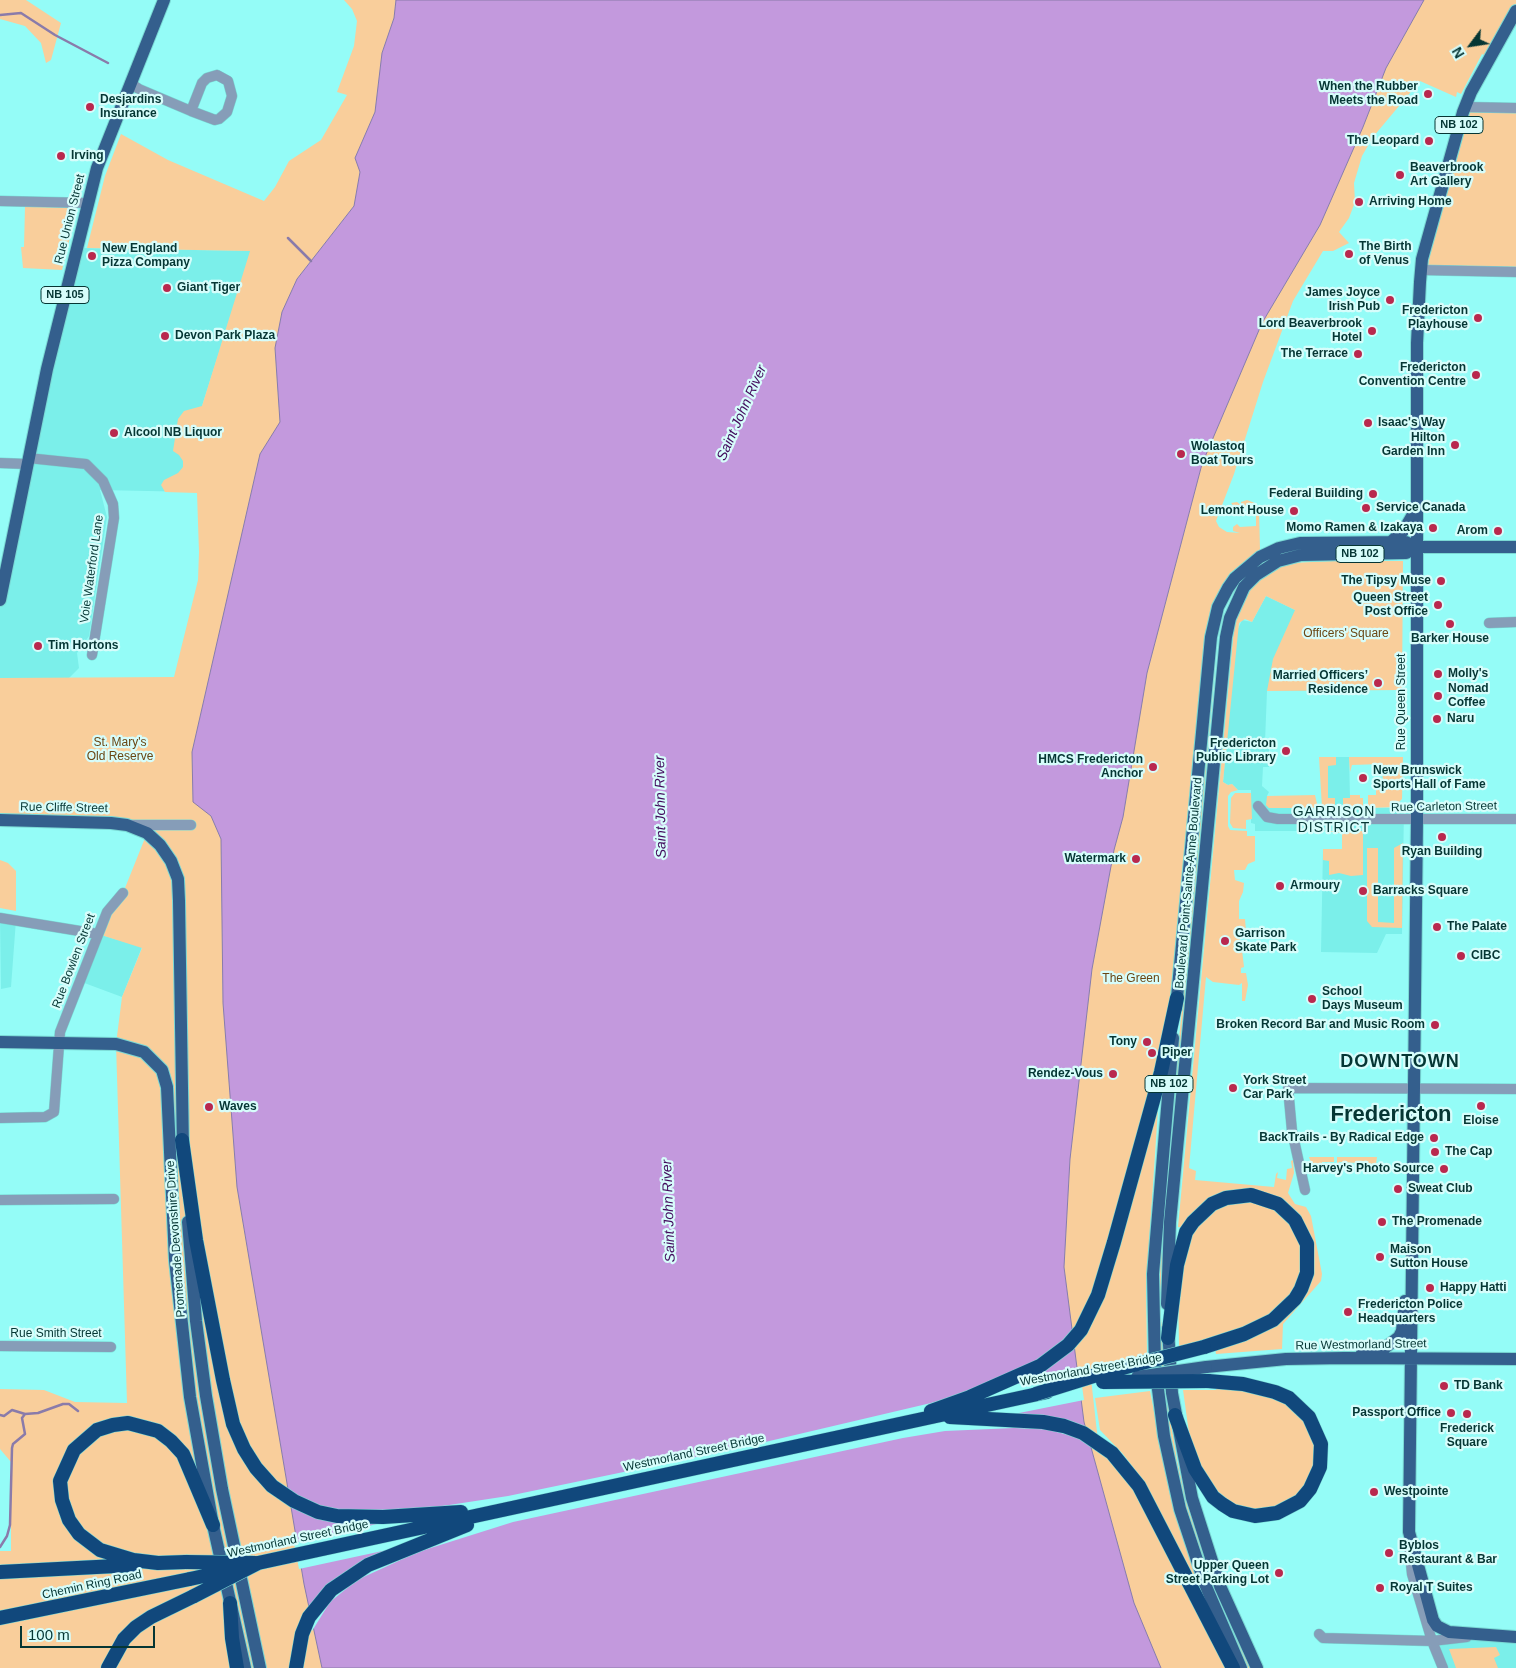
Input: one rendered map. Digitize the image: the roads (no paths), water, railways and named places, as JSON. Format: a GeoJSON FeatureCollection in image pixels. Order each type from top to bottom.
{"type":"FeatureCollection","features":[{"type":"Feature","properties":{"kind":"highway"},"geometry":{"type":"LineString","coordinates":[[912,1421],[938,1407],[970,1397],[1040,1366],[1068,1345],[1081,1330],[1098,1295],[1114,1242],[1161,1072],[1177,998]]}},
{"type":"Feature","properties":{"kind":"highway"},"geometry":{"type":"LineString","coordinates":[[182,1140],[196,1240],[214,1338],[233,1424],[244,1449],[256,1468],[272,1486],[294,1501],[318,1512],[337,1516],[383,1517],[509,1508]]}},
{"type":"Feature","properties":{"kind":"highway"},"geometry":{"type":"LineString","coordinates":[[1036,1394],[1103,1372],[1204,1347],[1244,1334],[1273,1320],[1295,1300],[1307,1273],[1307,1244],[1295,1220],[1278,1204],[1252,1195],[1226,1198],[1212,1204],[1193,1222],[1186,1232],[1177,1264],[1168,1338]]}},
{"type":"Feature","properties":{"kind":"highway"},"geometry":{"type":"LineString","coordinates":[[1102,1382],[1208,1381],[1243,1384],[1275,1392],[1289,1398],[1309,1417],[1321,1444],[1320,1466],[1310,1489],[1300,1501],[1277,1513],[1261,1515],[1234,1512],[1213,1497],[1195,1469],[1175,1415]]}},
{"type":"Feature","properties":{"kind":"highway","name":"Westmorland Street Bridge"},"geometry":{"type":"LineString","coordinates":[[190,1579],[1036,1394],[1102,1382]]}},
{"type":"Feature","properties":{"kind":"highway"},"geometry":{"type":"LineString","coordinates":[[937,1416],[1042,1422],[1064,1426],[1083,1433],[1101,1443],[1128,1469],[1233,1668]]}},
{"type":"Feature","properties":{"kind":"highway"},"geometry":{"type":"LineString","coordinates":[[158,1563],[132,1560],[100,1550],[79,1534],[69,1520],[62,1500],[60,1481],[74,1450],[97,1430],[128,1423],[158,1431],[171,1440],[183,1454],[191,1470],[213,1525]]}},
{"type":"Feature","properties":{"kind":"highway"},"geometry":{"type":"LineString","coordinates":[[296,1668],[302,1634],[310,1617],[331,1590],[348,1576],[395,1552],[509,1508]]}},
{"type":"Feature","properties":{"kind":"highway"},"geometry":{"type":"LineString","coordinates":[[0,1572],[186,1562],[258,1563]]}},
{"type":"Feature","properties":{"kind":"highway"},"geometry":{"type":"LineString","coordinates":[[108,1668],[119,1645],[136,1627],[151,1617],[258,1563]]}},
{"type":"Feature","properties":{"kind":"highway","name":"Chemin Ring Road"},"geometry":{"type":"LineString","coordinates":[[0,1618],[190,1579]]}},
{"type":"Feature","properties":{"kind":"highway"},"geometry":{"type":"LineString","coordinates":[[230,1603],[232,1638],[237,1668]]}},
{"type":"Feature","properties":{"kind":"main road","name":"Rue Union Street"},"geometry":{"type":"LineString","coordinates":[[0,600],[48,364],[97,168],[164,0]]}},
{"type":"Feature","properties":{"kind":"main road","name":"Rue Queen Street"},"geometry":{"type":"LineString","coordinates":[[1483,1636],[1449,1632],[1437,1626],[1429,1607],[1409,1532],[1417,819],[1417,343],[1421,270],[1465,107],[1471,92],[1516,11]]}},
{"type":"Feature","properties":{"kind":"main road"},"geometry":{"type":"LineString","coordinates":[[1391,542],[1404,530],[1416,507]]}},
{"type":"Feature","properties":{"kind":"main road","name":"Boulevard Point-Sainte-Anne Boulevard"},"geometry":{"type":"LineString","coordinates":[[1241,1668],[1204,1584],[1185,1527],[1166,1444],[1154,1366],[1153,1274],[1211,637],[1220,602],[1232,583],[1260,557],[1279,548],[1310,542],[1406,542],[1416,547]]}},
{"type":"Feature","properties":{"kind":"main road","name":"Boulevard Point-Sainte-Anne Boulevard"},"geometry":{"type":"LineString","coordinates":[[1257,1668],[1220,1586],[1208,1553],[1187,1475],[1175,1415],[1168,1338],[1170,1222],[1225,646],[1230,618],[1244,587],[1256,575],[1278,561],[1301,555],[1406,553],[1416,547]]}},
{"type":"Feature","properties":{"kind":"main road","name":"NB 102"},"geometry":{"type":"LineString","coordinates":[[1416,547],[1516,547]]}},
{"type":"Feature","properties":{"kind":"main road"},"geometry":{"type":"LineString","coordinates":[[0,815],[20,821]]}},
{"type":"Feature","properties":{"kind":"main road","name":"Rue Cliffe Street"},"geometry":{"type":"LineString","coordinates":[[0,820],[127,825]]}},
{"type":"Feature","properties":{"kind":"main road","name":"Promenade Devonshire Drive"},"geometry":{"type":"LineString","coordinates":[[127,825],[147,833],[160,845],[172,860],[178,880],[182,1140],[196,1321],[206,1396],[222,1489],[260,1668]]}},
{"type":"Feature","properties":{"kind":"main road","name":"Promenade Devonshire Drive"},"geometry":{"type":"LineString","coordinates":[[0,1042],[116,1044],[144,1052],[162,1070],[167,1087],[174,1260],[190,1397],[213,1525],[245,1668]]}},
{"type":"Feature","properties":{"kind":"main road"},"geometry":{"type":"LineString","coordinates":[[1344,1358],[1386,1347],[1399,1337],[1402,1331],[1404,1305],[1413,1283]]}},
{"type":"Feature","properties":{"kind":"main road","name":"Rue Westmorland Street"},"geometry":{"type":"LineString","coordinates":[[1206,1367],[1286,1359],[1412,1357],[1516,1359]]}},
{"type":"Feature","properties":{"kind":"main road","name":"Westmorland Street Bridge"},"geometry":{"type":"LineString","coordinates":[[1102,1382],[1206,1367]]}},
{"type":"Feature","properties":{"kind":"main road"},"geometry":{"type":"LineString","coordinates":[[1483,1636],[1513,1636]]}},
{"type":"Feature","properties":{"kind":"street"},"geometry":{"type":"LineString","coordinates":[[130,82],[139,89],[190,111],[209,119],[219,120],[227,112],[231,103],[231,86],[224,77],[217,75],[207,78],[202,83],[190,111]]}},
{"type":"Feature","properties":{"kind":"street"},"geometry":{"type":"LineString","coordinates":[[1465,107],[1516,108]]}},
{"type":"Feature","properties":{"kind":"street"},"geometry":{"type":"LineString","coordinates":[[0,201],[89,203]]}},
{"type":"Feature","properties":{"kind":"street"},"geometry":{"type":"LineString","coordinates":[[1421,270],[1516,272]]}},
{"type":"Feature","properties":{"kind":"street","name":"Voie Waterford Lane"},"geometry":{"type":"LineString","coordinates":[[0,463],[27,461],[86,464],[103,481],[113,504],[114,518],[92,655]]}},
{"type":"Feature","properties":{"kind":"street"},"geometry":{"type":"LineString","coordinates":[[1489,623],[1516,622]]}},
{"type":"Feature","properties":{"kind":"street","name":"Rue Carleton Street"},"geometry":{"type":"LineString","coordinates":[[1258,806],[1264,814],[1272,819],[1516,819]]}},
{"type":"Feature","properties":{"kind":"street"},"geometry":{"type":"LineString","coordinates":[[127,825],[191,824]]}},
{"type":"Feature","properties":{"kind":"street","name":"Rue Bowlen Street"},"geometry":{"type":"LineString","coordinates":[[0,1118],[45,1117],[52,1114],[55,1108],[60,1032],[107,912],[123,893]]}},
{"type":"Feature","properties":{"kind":"street"},"geometry":{"type":"LineString","coordinates":[[0,918],[98,934]]}},
{"type":"Feature","properties":{"kind":"street"},"geometry":{"type":"LineString","coordinates":[[1305,1190],[1292,1131],[1288,1088],[1516,1089]]}},
{"type":"Feature","properties":{"kind":"street"},"geometry":{"type":"LineString","coordinates":[[0,1200],[114,1200]]}},
{"type":"Feature","properties":{"kind":"street","name":"Rue Smith Street"},"geometry":{"type":"LineString","coordinates":[[0,1346],[111,1347]]}},
{"type":"Feature","properties":{"kind":"street","name":"Rue Queen Street"},"geometry":{"type":"LineString","coordinates":[[1409,1532],[1412,1574],[1432,1641],[1443,1668]]}},
{"type":"Feature","properties":{"kind":"street"},"geometry":{"type":"LineString","coordinates":[[1319,1634],[1323,1638],[1432,1641],[1483,1636]]}},
{"type":"Feature","properties":{"kind":"water","name":"Saint John River"},"geometry":{"type":"Polygon","coordinates":[[[396,0],[1424,0],[1386,68],[1363,127],[1320,225],[1262,323],[1202,464],[1147,673],[1123,817],[1114,850],[1092,969],[1070,1159],[1064,1267],[1084,1422],[1134,1603],[1161,1668],[322,1668],[304,1584],[237,1187],[223,1003],[221,839],[211,816],[193,802],[192,752],[260,454],[280,422],[275,348],[282,312],[297,279],[354,206],[360,172],[355,158],[375,112],[382,53],[394,18],[396,0]]]}},
{"type":"Feature","properties":{"kind":"waterway"},"geometry":{"type":"LineString","coordinates":[[0,15],[21,13],[55,35],[108,63]]}},
{"type":"Feature","properties":{"kind":"waterway"},"geometry":{"type":"LineString","coordinates":[[288,238],[311,261]]}},
{"type":"Feature","properties":{"kind":"waterway"},"geometry":{"type":"LineString","coordinates":[[0,1415],[4,1416],[12,1410],[25,1414],[38,1413],[63,1404],[69,1404],[78,1411]]}},
{"type":"Feature","properties":{"kind":"waterway"},"geometry":{"type":"LineString","coordinates":[[0,1547],[7,1536],[10,1525],[12,1448],[13,1444],[25,1434],[22,1418],[25,1414]]}},
{"type":"Feature","properties":{"kind":"place","name":"When the Rubber Meets the Road"},"geometry":{"type":"Point","coordinates":[1428,94]}},
{"type":"Feature","properties":{"kind":"place","name":"Desjardins Insurance"},"geometry":{"type":"Point","coordinates":[90,107]}},
{"type":"Feature","properties":{"kind":"place","name":"The Leopard"},"geometry":{"type":"Point","coordinates":[1429,141]}},
{"type":"Feature","properties":{"kind":"place","name":"Irving"},"geometry":{"type":"Point","coordinates":[61,156]}},
{"type":"Feature","properties":{"kind":"place","name":"Beaverbrook Art Gallery"},"geometry":{"type":"Point","coordinates":[1400,175]}},
{"type":"Feature","properties":{"kind":"place","name":"Arriving Home"},"geometry":{"type":"Point","coordinates":[1359,202]}},
{"type":"Feature","properties":{"kind":"place","name":"The Birth of Venus"},"geometry":{"type":"Point","coordinates":[1349,254]}},
{"type":"Feature","properties":{"kind":"place","name":"New England Pizza Company"},"geometry":{"type":"Point","coordinates":[92,256]}},
{"type":"Feature","properties":{"kind":"place","name":"Giant Tiger"},"geometry":{"type":"Point","coordinates":[167,288]}},
{"type":"Feature","properties":{"kind":"place","name":"James Joyce Irish Pub"},"geometry":{"type":"Point","coordinates":[1390,300]}},
{"type":"Feature","properties":{"kind":"place","name":"Fredericton Playhouse"},"geometry":{"type":"Point","coordinates":[1478,318]}},
{"type":"Feature","properties":{"kind":"place","name":"Lord Beaverbrook Hotel"},"geometry":{"type":"Point","coordinates":[1372,331]}},
{"type":"Feature","properties":{"kind":"place","name":"Devon Park Plaza"},"geometry":{"type":"Point","coordinates":[165,336]}},
{"type":"Feature","properties":{"kind":"place","name":"The Terrace"},"geometry":{"type":"Point","coordinates":[1358,354]}},
{"type":"Feature","properties":{"kind":"place","name":"Fredericton Convention Centre"},"geometry":{"type":"Point","coordinates":[1476,375]}},
{"type":"Feature","properties":{"kind":"place","name":"Isaac's Way"},"geometry":{"type":"Point","coordinates":[1368,423]}},
{"type":"Feature","properties":{"kind":"place","name":"Alcool NB Liquor"},"geometry":{"type":"Point","coordinates":[114,433]}},
{"type":"Feature","properties":{"kind":"place","name":"Hilton Garden Inn"},"geometry":{"type":"Point","coordinates":[1455,445]}},
{"type":"Feature","properties":{"kind":"place","name":"Wolastoq Boat Tours"},"geometry":{"type":"Point","coordinates":[1181,454]}},
{"type":"Feature","properties":{"kind":"place","name":"Federal Building"},"geometry":{"type":"Point","coordinates":[1373,494]}},
{"type":"Feature","properties":{"kind":"place","name":"Service Canada"},"geometry":{"type":"Point","coordinates":[1366,508]}},
{"type":"Feature","properties":{"kind":"place","name":"Lemont House"},"geometry":{"type":"Point","coordinates":[1294,511]}},
{"type":"Feature","properties":{"kind":"place","name":"Momo Ramen & Izakaya"},"geometry":{"type":"Point","coordinates":[1433,528]}},
{"type":"Feature","properties":{"kind":"place","name":"Arom"},"geometry":{"type":"Point","coordinates":[1498,531]}},
{"type":"Feature","properties":{"kind":"place","name":"The Tipsy Muse"},"geometry":{"type":"Point","coordinates":[1441,581]}},
{"type":"Feature","properties":{"kind":"place","name":"Queen Street Post Office"},"geometry":{"type":"Point","coordinates":[1438,605]}},
{"type":"Feature","properties":{"kind":"place","name":"Barker House"},"geometry":{"type":"Point","coordinates":[1450,624]}},
{"type":"Feature","properties":{"kind":"place","name":"Tim Hortons"},"geometry":{"type":"Point","coordinates":[38,646]}},
{"type":"Feature","properties":{"kind":"place","name":"Molly's"},"geometry":{"type":"Point","coordinates":[1438,674]}},
{"type":"Feature","properties":{"kind":"place","name":"Married Officers’ Residence"},"geometry":{"type":"Point","coordinates":[1378,683]}},
{"type":"Feature","properties":{"kind":"place","name":"Nomad Coffee"},"geometry":{"type":"Point","coordinates":[1438,696]}},
{"type":"Feature","properties":{"kind":"place","name":"Naru"},"geometry":{"type":"Point","coordinates":[1437,719]}},
{"type":"Feature","properties":{"kind":"place","name":"Fredericton Public Library"},"geometry":{"type":"Point","coordinates":[1286,751]}},
{"type":"Feature","properties":{"kind":"place","name":"HMCS Fredericton Anchor"},"geometry":{"type":"Point","coordinates":[1153,767]}},
{"type":"Feature","properties":{"kind":"place","name":"New Brunswick Sports Hall of Fame"},"geometry":{"type":"Point","coordinates":[1363,778]}},
{"type":"Feature","properties":{"kind":"place","name":"Ryan Building"},"geometry":{"type":"Point","coordinates":[1442,837]}},
{"type":"Feature","properties":{"kind":"place","name":"Watermark"},"geometry":{"type":"Point","coordinates":[1136,859]}},
{"type":"Feature","properties":{"kind":"place","name":"Armoury"},"geometry":{"type":"Point","coordinates":[1280,886]}},
{"type":"Feature","properties":{"kind":"place","name":"Barracks Square"},"geometry":{"type":"Point","coordinates":[1363,891]}},
{"type":"Feature","properties":{"kind":"place","name":"The Palate"},"geometry":{"type":"Point","coordinates":[1437,927]}},
{"type":"Feature","properties":{"kind":"place","name":"Garrison Skate Park"},"geometry":{"type":"Point","coordinates":[1225,941]}},
{"type":"Feature","properties":{"kind":"place","name":"CIBC"},"geometry":{"type":"Point","coordinates":[1461,956]}},
{"type":"Feature","properties":{"kind":"place","name":"School Days Museum"},"geometry":{"type":"Point","coordinates":[1312,999]}},
{"type":"Feature","properties":{"kind":"place","name":"Broken Record Bar and Music Room"},"geometry":{"type":"Point","coordinates":[1435,1025]}},
{"type":"Feature","properties":{"kind":"place","name":"Tony"},"geometry":{"type":"Point","coordinates":[1147,1042]}},
{"type":"Feature","properties":{"kind":"place","name":"Piper"},"geometry":{"type":"Point","coordinates":[1152,1053]}},
{"type":"Feature","properties":{"kind":"place","name":"Rendez-Vous"},"geometry":{"type":"Point","coordinates":[1113,1074]}},
{"type":"Feature","properties":{"kind":"place","name":"York Street Car Park"},"geometry":{"type":"Point","coordinates":[1233,1088]}},
{"type":"Feature","properties":{"kind":"place","name":"Eloise"},"geometry":{"type":"Point","coordinates":[1481,1106]}},
{"type":"Feature","properties":{"kind":"place","name":"Waves"},"geometry":{"type":"Point","coordinates":[209,1107]}},
{"type":"Feature","properties":{"kind":"place","name":"BackTrails - By Radical Edge"},"geometry":{"type":"Point","coordinates":[1434,1138]}},
{"type":"Feature","properties":{"kind":"place","name":"The Cap"},"geometry":{"type":"Point","coordinates":[1435,1152]}},
{"type":"Feature","properties":{"kind":"place","name":"Harvey's Photo Source"},"geometry":{"type":"Point","coordinates":[1444,1169]}},
{"type":"Feature","properties":{"kind":"place","name":"Sweat Club"},"geometry":{"type":"Point","coordinates":[1398,1189]}},
{"type":"Feature","properties":{"kind":"place","name":"The Promenade"},"geometry":{"type":"Point","coordinates":[1382,1222]}},
{"type":"Feature","properties":{"kind":"place","name":"Maison Sutton House"},"geometry":{"type":"Point","coordinates":[1380,1257]}},
{"type":"Feature","properties":{"kind":"place","name":"Happy Hatti"},"geometry":{"type":"Point","coordinates":[1430,1288]}},
{"type":"Feature","properties":{"kind":"place","name":"Fredericton Police Headquarters"},"geometry":{"type":"Point","coordinates":[1348,1312]}},
{"type":"Feature","properties":{"kind":"place","name":"TD Bank"},"geometry":{"type":"Point","coordinates":[1444,1386]}},
{"type":"Feature","properties":{"kind":"place","name":"Passport Office"},"geometry":{"type":"Point","coordinates":[1451,1413]}},
{"type":"Feature","properties":{"kind":"place","name":"Frederick Square"},"geometry":{"type":"Point","coordinates":[1467,1414]}},
{"type":"Feature","properties":{"kind":"place","name":"Westpointe"},"geometry":{"type":"Point","coordinates":[1374,1492]}},
{"type":"Feature","properties":{"kind":"place","name":"Byblos Restaurant & Bar"},"geometry":{"type":"Point","coordinates":[1389,1553]}},
{"type":"Feature","properties":{"kind":"place","name":"Upper Queen Street Parking Lot"},"geometry":{"type":"Point","coordinates":[1279,1573]}},
{"type":"Feature","properties":{"kind":"place","name":"Royal T Suites"},"geometry":{"type":"Point","coordinates":[1380,1588]}},
{"type":"Feature","properties":{"kind":"district","name":"GARRISON DISTRICT"},"geometry":{"type":"Point","coordinates":[1334,820]}},
{"type":"Feature","properties":{"kind":"district","name":"DOWNTOWN"},"geometry":{"type":"Point","coordinates":[1400,1062]}},
{"type":"Feature","properties":{"kind":"district","name":"Fredericton"},"geometry":{"type":"Point","coordinates":[1391,1115]}},
{"type":"Feature","properties":{"kind":"park label","name":"Officers' Square"},"geometry":{"type":"Point","coordinates":[1346,634]}},
{"type":"Feature","properties":{"kind":"park label","name":"St. Mary's Old Reserve"},"geometry":{"type":"Point","coordinates":[120,750]}},
{"type":"Feature","properties":{"kind":"park label","name":"The Green"},"geometry":{"type":"Point","coordinates":[1131,979]}}]}
